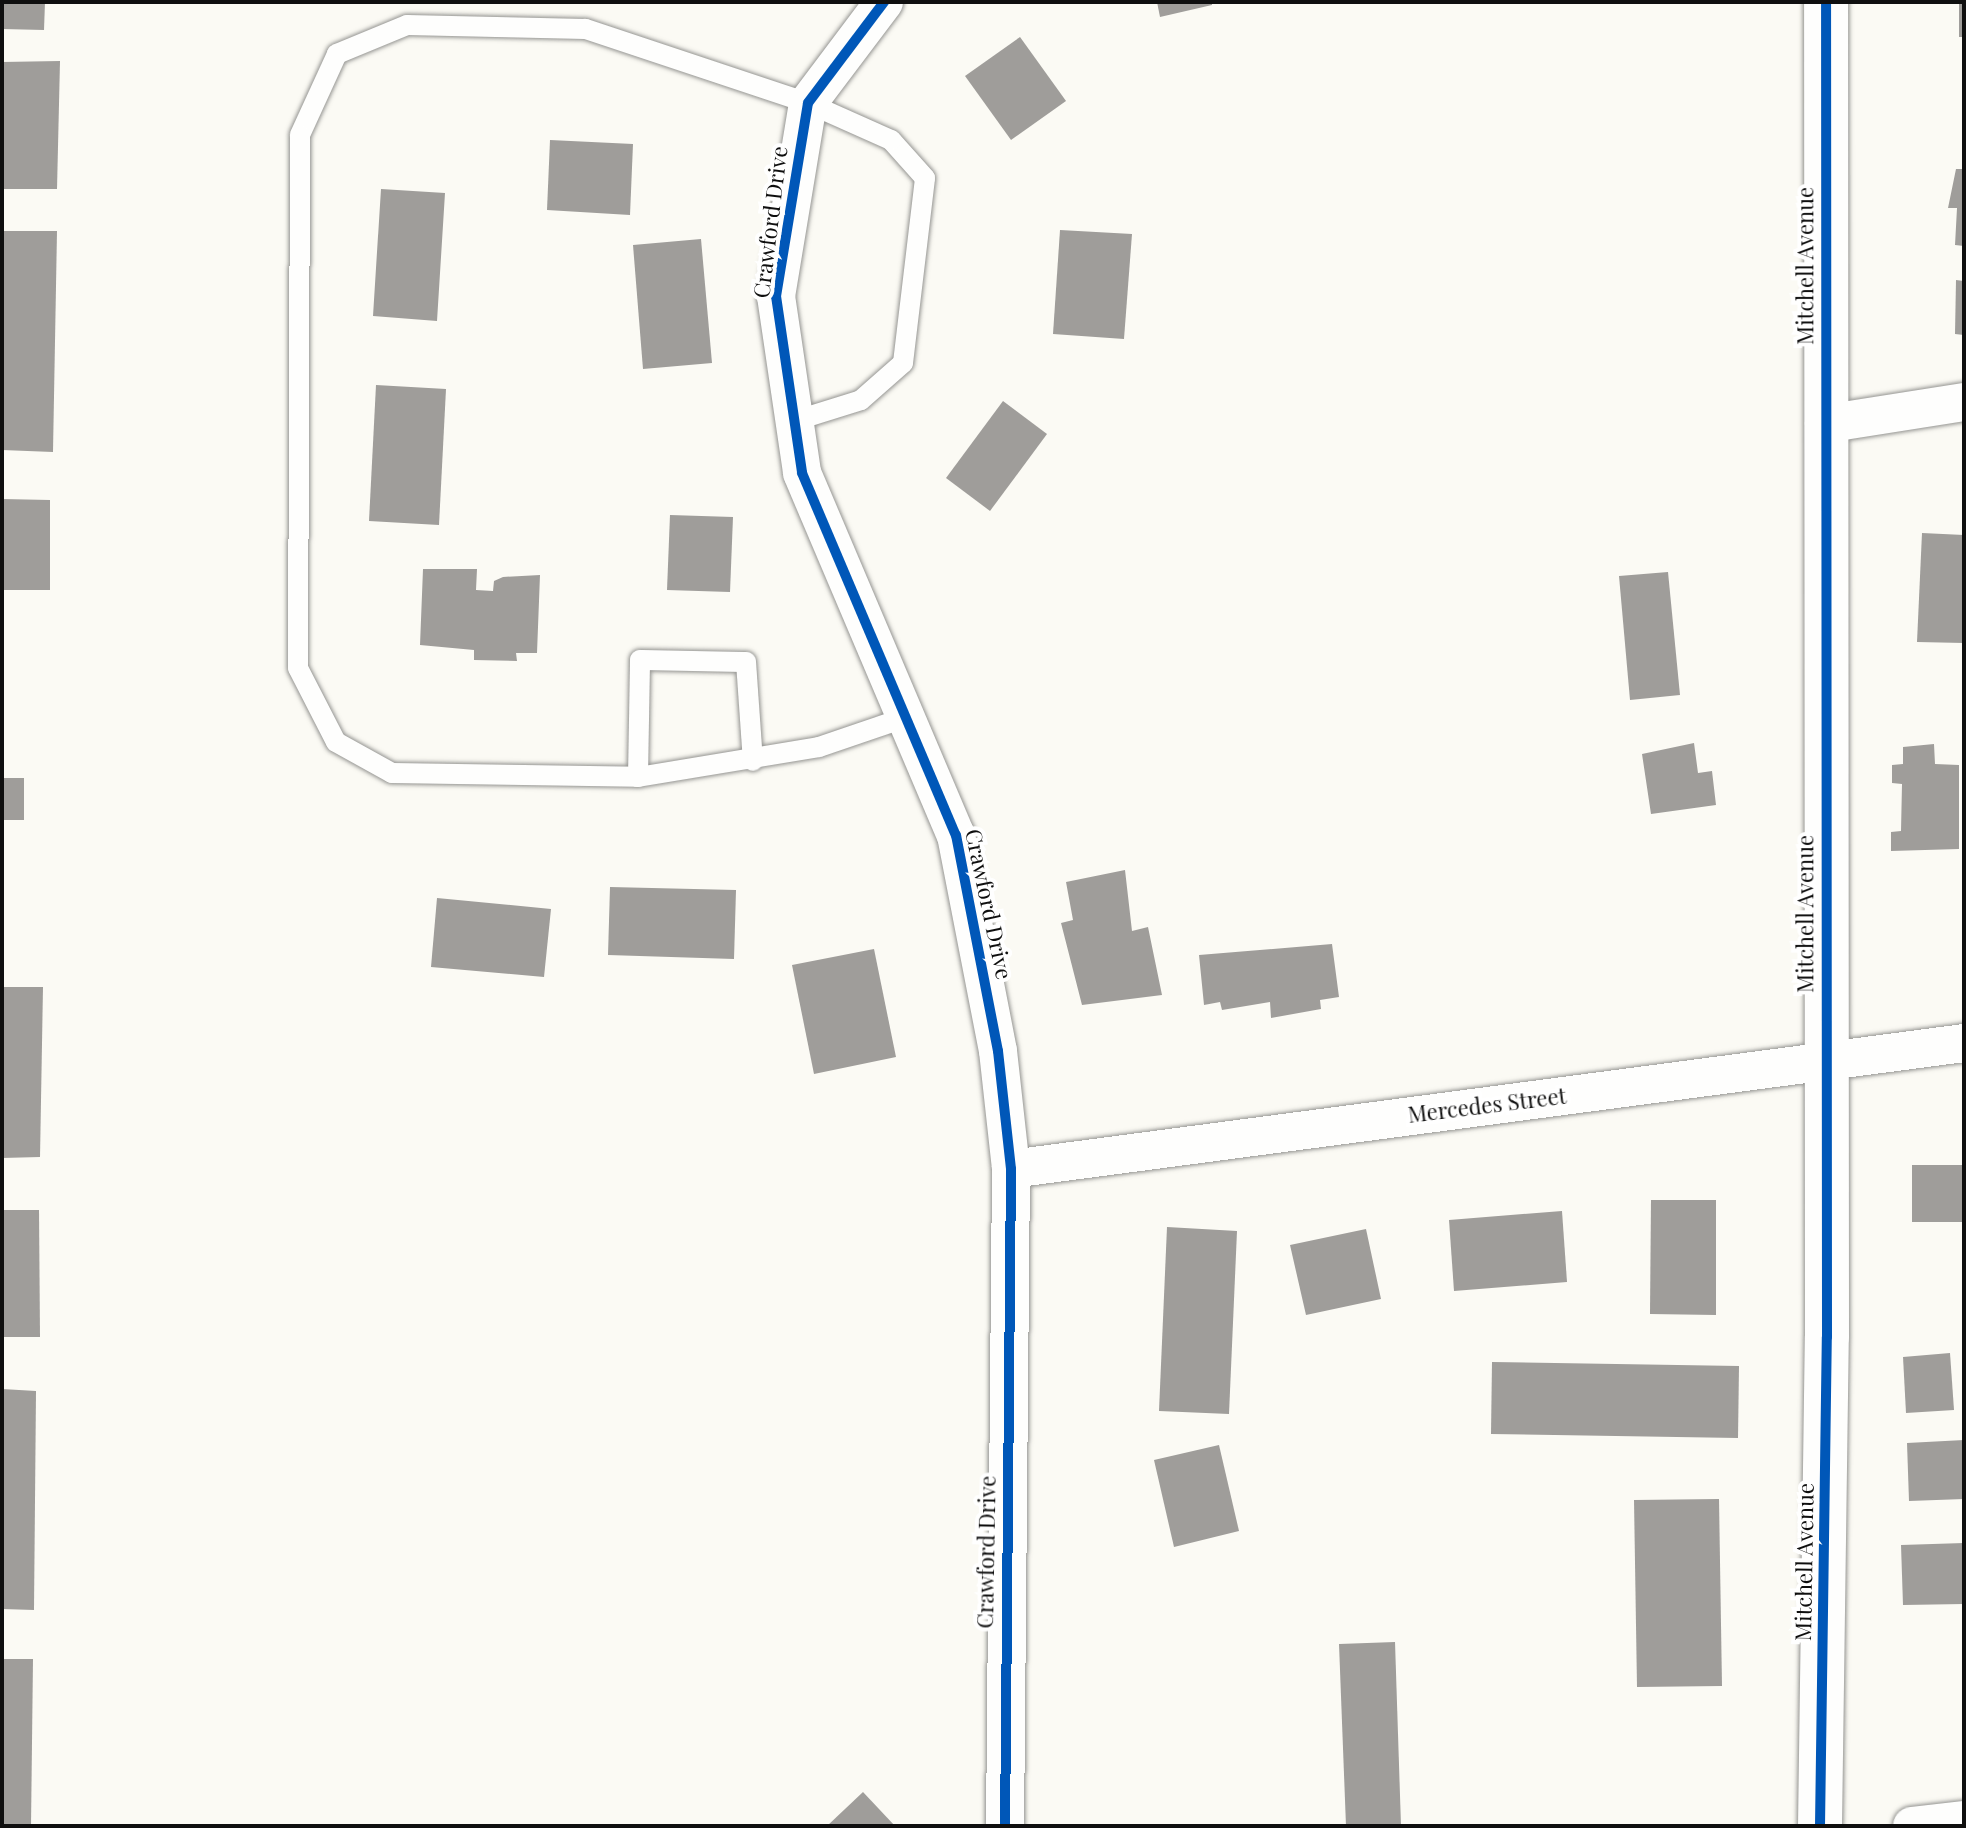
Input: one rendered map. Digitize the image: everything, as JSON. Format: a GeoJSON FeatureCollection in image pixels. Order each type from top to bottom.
{"type":"FeatureCollection","features":[{"type":"Feature","properties":{"kind":"street","name":"Crawford Drive"},"geometry":{"type":"LineString","coordinates":[[884,2],[808,103],[776,296],[791,422],[818,515],[943,799],[971,894],[1011,1169],[1005,1826]]}},
{"type":"Feature","properties":{"kind":"street","name":"Mitchell Avenue"},"geometry":{"type":"LineString","coordinates":[[1820,1826],[1825,1065],[1826,2]]}},
{"type":"Feature","properties":{"kind":"street"},"geometry":{"type":"LineString","coordinates":[[1824,424],[1964,402]]}},
{"type":"Feature","properties":{"kind":"street","name":"Mercedes Street"},"geometry":{"type":"LineString","coordinates":[[1011,1169],[1825,1065],[1964,1043]]}},
{"type":"Feature","properties":{"kind":"street"},"geometry":{"type":"LineString","coordinates":[[1912,1826],[1964,1820]]}},
{"type":"Feature","properties":{"kind":"lane"},"geometry":{"type":"LineString","coordinates":[[791,422],[861,400],[903,363],[925,178],[891,140],[808,103],[585,29],[407,25],[337,54],[300,135],[298,668],[336,742],[392,773],[638,777],[753,761],[907,717]]}},
{"type":"Feature","properties":{"kind":"lane"},"geometry":{"type":"LineString","coordinates":[[638,777],[640,660],[746,662],[753,761]]}},
{"type":"Feature","properties":{"kind":"building"},"geometry":{"type":"Polygon","coordinates":[[[2,2],[45,2],[44,30],[2,29],[2,2]]]}},
{"type":"Feature","properties":{"kind":"building"},"geometry":{"type":"Polygon","coordinates":[[[1157,2],[1212,2],[1212,5],[1160,17],[1157,2]]]}},
{"type":"Feature","properties":{"kind":"building"},"geometry":{"type":"Polygon","coordinates":[[[1959,2],[1964,2],[1964,37],[1959,37],[1959,2]]]}},
{"type":"Feature","properties":{"kind":"building"},"geometry":{"type":"Polygon","coordinates":[[[1020,37],[1066,101],[1011,140],[965,76],[1020,37]]]}},
{"type":"Feature","properties":{"kind":"building"},"geometry":{"type":"Polygon","coordinates":[[[60,61],[57,189],[2,189],[2,62],[60,61]]]}},
{"type":"Feature","properties":{"kind":"building"},"geometry":{"type":"Polygon","coordinates":[[[550,140],[633,144],[630,215],[547,210],[550,140]]]}},
{"type":"Feature","properties":{"kind":"building"},"geometry":{"type":"Polygon","coordinates":[[[1956,169],[1964,169],[1964,246],[1955,245],[1957,208],[1948,208],[1956,169]]]}},
{"type":"Feature","properties":{"kind":"building"},"geometry":{"type":"Polygon","coordinates":[[[381,189],[445,193],[437,321],[373,316],[381,189]]]}},
{"type":"Feature","properties":{"kind":"building"},"geometry":{"type":"Polygon","coordinates":[[[1060,230],[1132,234],[1124,339],[1053,334],[1060,230]]]}},
{"type":"Feature","properties":{"kind":"building"},"geometry":{"type":"Polygon","coordinates":[[[2,231],[57,231],[53,452],[2,450],[2,231]]]}},
{"type":"Feature","properties":{"kind":"building"},"geometry":{"type":"Polygon","coordinates":[[[701,239],[712,363],[643,369],[633,245],[701,239]]]}},
{"type":"Feature","properties":{"kind":"building"},"geometry":{"type":"Polygon","coordinates":[[[1956,280],[1964,281],[1964,335],[1955,334],[1956,280]]]}},
{"type":"Feature","properties":{"kind":"building"},"geometry":{"type":"Polygon","coordinates":[[[376,385],[446,389],[439,525],[369,521],[376,385]]]}},
{"type":"Feature","properties":{"kind":"building"},"geometry":{"type":"Polygon","coordinates":[[[1003,401],[1047,434],[990,511],[946,478],[1003,401]]]}},
{"type":"Feature","properties":{"kind":"building"},"geometry":{"type":"Polygon","coordinates":[[[2,499],[50,500],[50,590],[2,590],[2,499]]]}},
{"type":"Feature","properties":{"kind":"building"},"geometry":{"type":"Polygon","coordinates":[[[670,515],[733,517],[730,592],[667,590],[670,515]]]}},
{"type":"Feature","properties":{"kind":"building"},"geometry":{"type":"Polygon","coordinates":[[[1922,533],[1964,535],[1964,643],[1917,642],[1922,533]]]}},
{"type":"Feature","properties":{"kind":"building"},"geometry":{"type":"Polygon","coordinates":[[[423,569],[477,569],[476,590],[493,591],[494,581],[503,577],[540,575],[537,653],[516,653],[517,661],[474,660],[474,650],[420,645],[423,569]]]}},
{"type":"Feature","properties":{"kind":"building"},"geometry":{"type":"Polygon","coordinates":[[[1668,572],[1680,695],[1630,700],[1619,576],[1668,572]]]}},
{"type":"Feature","properties":{"kind":"building"},"geometry":{"type":"Polygon","coordinates":[[[1694,743],[1698,773],[1712,771],[1716,805],[1651,814],[1642,754],[1694,743]]]}},
{"type":"Feature","properties":{"kind":"building"},"geometry":{"type":"Polygon","coordinates":[[[1934,744],[1935,764],[1959,765],[1959,849],[1891,851],[1891,832],[1901,831],[1902,784],[1892,783],[1892,765],[1903,764],[1903,747],[1934,744]]]}},
{"type":"Feature","properties":{"kind":"building"},"geometry":{"type":"Polygon","coordinates":[[[2,778],[24,778],[24,820],[2,820],[2,778]]]}},
{"type":"Feature","properties":{"kind":"building"},"geometry":{"type":"Polygon","coordinates":[[[1125,870],[1132,931],[1148,927],[1162,995],[1082,1005],[1061,923],[1073,920],[1066,882],[1125,870]]]}},
{"type":"Feature","properties":{"kind":"building"},"geometry":{"type":"Polygon","coordinates":[[[610,887],[736,890],[734,959],[608,955],[610,887]]]}},
{"type":"Feature","properties":{"kind":"building"},"geometry":{"type":"Polygon","coordinates":[[[437,898],[551,909],[544,977],[431,967],[437,898]]]}},
{"type":"Feature","properties":{"kind":"building"},"geometry":{"type":"Polygon","coordinates":[[[1332,944],[1339,997],[1320,1000],[1321,1009],[1271,1018],[1270,1002],[1222,1010],[1220,1002],[1204,1005],[1199,955],[1332,944]]]}},
{"type":"Feature","properties":{"kind":"building"},"geometry":{"type":"Polygon","coordinates":[[[874,949],[896,1057],[814,1074],[792,965],[874,949]]]}},
{"type":"Feature","properties":{"kind":"building"},"geometry":{"type":"Polygon","coordinates":[[[2,987],[43,987],[40,1157],[2,1158],[2,987]]]}},
{"type":"Feature","properties":{"kind":"building"},"geometry":{"type":"Polygon","coordinates":[[[1912,1165],[1964,1165],[1964,1222],[1912,1222],[1912,1165]]]}},
{"type":"Feature","properties":{"kind":"building"},"geometry":{"type":"Polygon","coordinates":[[[1651,1200],[1716,1200],[1716,1315],[1650,1314],[1651,1200]]]}},
{"type":"Feature","properties":{"kind":"building"},"geometry":{"type":"Polygon","coordinates":[[[2,1210],[39,1210],[40,1337],[2,1337],[2,1210]]]}},
{"type":"Feature","properties":{"kind":"building"},"geometry":{"type":"Polygon","coordinates":[[[1562,1211],[1567,1282],[1454,1291],[1449,1220],[1562,1211]]]}},
{"type":"Feature","properties":{"kind":"building"},"geometry":{"type":"Polygon","coordinates":[[[1167,1227],[1237,1231],[1229,1414],[1159,1411],[1167,1227]]]}},
{"type":"Feature","properties":{"kind":"building"},"geometry":{"type":"Polygon","coordinates":[[[1366,1229],[1381,1299],[1306,1315],[1290,1245],[1366,1229]]]}},
{"type":"Feature","properties":{"kind":"building"},"geometry":{"type":"Polygon","coordinates":[[[1950,1353],[1954,1410],[1906,1413],[1903,1357],[1950,1353]]]}},
{"type":"Feature","properties":{"kind":"building"},"geometry":{"type":"Polygon","coordinates":[[[1492,1362],[1739,1366],[1738,1438],[1491,1434],[1492,1362]]]}},
{"type":"Feature","properties":{"kind":"building"},"geometry":{"type":"Polygon","coordinates":[[[2,1389],[36,1391],[34,1610],[2,1609],[2,1389]]]}},
{"type":"Feature","properties":{"kind":"building"},"geometry":{"type":"Polygon","coordinates":[[[1964,1440],[1964,1499],[1909,1501],[1907,1443],[1964,1440]]]}},
{"type":"Feature","properties":{"kind":"building"},"geometry":{"type":"Polygon","coordinates":[[[1219,1445],[1239,1531],[1174,1547],[1154,1460],[1219,1445]]]}},
{"type":"Feature","properties":{"kind":"building"},"geometry":{"type":"Polygon","coordinates":[[[1719,1499],[1722,1686],[1637,1687],[1634,1500],[1719,1499]]]}},
{"type":"Feature","properties":{"kind":"building"},"geometry":{"type":"Polygon","coordinates":[[[1964,1543],[1964,1604],[1903,1605],[1901,1545],[1964,1543]]]}},
{"type":"Feature","properties":{"kind":"building"},"geometry":{"type":"Polygon","coordinates":[[[1395,1642],[1401,1826],[1346,1826],[1339,1644],[1395,1642]]]}},
{"type":"Feature","properties":{"kind":"building"},"geometry":{"type":"Polygon","coordinates":[[[2,1659],[33,1659],[31,1826],[2,1826],[2,1659]]]}},
{"type":"Feature","properties":{"kind":"building"},"geometry":{"type":"Polygon","coordinates":[[[863,1792],[895,1826],[827,1826],[863,1792]]]}},
{"type":"Feature","properties":{"kind":"cycle path"},"geometry":{"type":"LineString","coordinates":[[884,2],[808,103],[776,296],[802,473],[956,835],[998,1051],[1011,1169],[1005,1826]]}},
{"type":"Feature","properties":{"kind":"cycle path"},"geometry":{"type":"LineString","coordinates":[[1820,1826],[1827,1337],[1826,2]]}}]}
